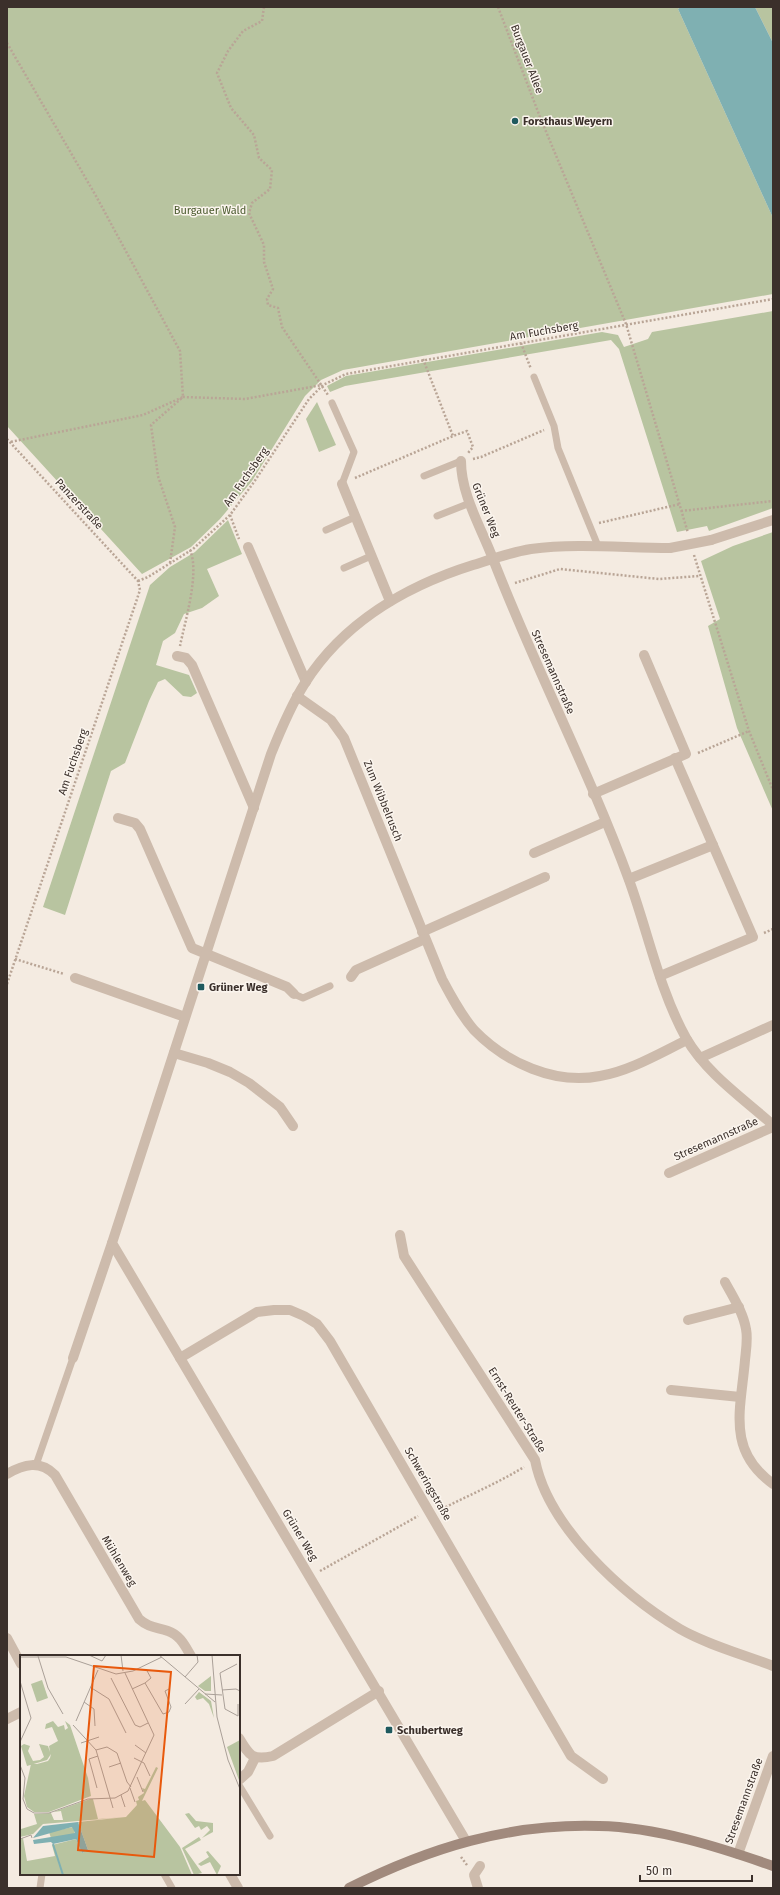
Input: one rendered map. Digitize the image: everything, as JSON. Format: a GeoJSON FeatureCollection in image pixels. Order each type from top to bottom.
{"type":"FeatureCollection","features":[{"type":"Feature","properties":{"kind":"street","name":"Grüner Weg"},"geometry":{"type":"LineString","coordinates":[[460,461],[462,483],[493,559]]}},
{"type":"Feature","properties":{"kind":"street"},"geometry":{"type":"LineString","coordinates":[[342,484],[390,601]]}},
{"type":"Feature","properties":{"kind":"street"},"geometry":{"type":"LineString","coordinates":[[73,1358],[112,1243],[271,754],[297,696],[328,653],[368,616],[390,601],[429,581],[493,559],[530,549],[598,546],[670,548],[711,540],[773,520]]}},
{"type":"Feature","properties":{"kind":"street"},"geometry":{"type":"LineString","coordinates":[[244,543],[306,682]]}},
{"type":"Feature","properties":{"kind":"street","name":"Stresemannstraße"},"geometry":{"type":"LineString","coordinates":[[493,559],[503,587],[629,880],[660,976],[679,1024],[687,1040],[700,1058],[773,1126],[669,1173]]}},
{"type":"Feature","properties":{"kind":"street"},"geometry":{"type":"LineString","coordinates":[[593,794],[686,754],[644,654]]}},
{"type":"Feature","properties":{"kind":"street"},"geometry":{"type":"LineString","coordinates":[[177,656],[186,658],[192,665],[254,808]]}},
{"type":"Feature","properties":{"kind":"street","name":"Zum Wibbelrusch"},"geometry":{"type":"LineString","coordinates":[[297,696],[331,720],[344,738],[442,979],[457,1006],[474,1030],[514,1061],[538,1071],[559,1077],[579,1079],[601,1076],[625,1069],[687,1040]]}},
{"type":"Feature","properties":{"kind":"street"},"geometry":{"type":"LineString","coordinates":[[660,976],[753,937],[675,758]]}},
{"type":"Feature","properties":{"kind":"street"},"geometry":{"type":"LineString","coordinates":[[118,818],[135,823],[140,829],[192,948],[287,987],[294,994]]}},
{"type":"Feature","properties":{"kind":"street"},"geometry":{"type":"LineString","coordinates":[[534,853],[605,822]]}},
{"type":"Feature","properties":{"kind":"street"},"geometry":{"type":"LineString","coordinates":[[629,880],[713,845]]}},
{"type":"Feature","properties":{"kind":"street"},"geometry":{"type":"LineString","coordinates":[[351,977],[356,970],[545,877]]}},
{"type":"Feature","properties":{"kind":"street"},"geometry":{"type":"LineString","coordinates":[[75,978],[186,1017]]}},
{"type":"Feature","properties":{"kind":"street"},"geometry":{"type":"LineString","coordinates":[[700,1058],[773,1025]]}},
{"type":"Feature","properties":{"kind":"street"},"geometry":{"type":"LineString","coordinates":[[174,1053],[214,1065],[248,1083],[280,1108],[293,1126]]}},
{"type":"Feature","properties":{"kind":"street","name":"Ernst-Reuter-Straße"},"geometry":{"type":"LineString","coordinates":[[400,1235],[404,1256],[535,1460],[538,1477],[545,1492],[566,1524],[602,1569],[633,1597],[680,1629],[704,1640],[773,1666]]}},
{"type":"Feature","properties":{"kind":"street","name":"Grüner Weg"},"geometry":{"type":"LineString","coordinates":[[112,1243],[379,1691],[466,1841]]}},
{"type":"Feature","properties":{"kind":"street"},"geometry":{"type":"LineString","coordinates":[[725,1282],[738,1307],[746,1331],[740,1397],[739,1429],[745,1451],[755,1468],[773,1484]]}},
{"type":"Feature","properties":{"kind":"street"},"geometry":{"type":"LineString","coordinates":[[688,1320],[738,1307]]}},
{"type":"Feature","properties":{"kind":"street","name":"Schweringstraße"},"geometry":{"type":"LineString","coordinates":[[180,1358],[257,1312],[290,1310],[317,1324],[330,1341],[432,1514],[570,1756],[603,1779]]}},
{"type":"Feature","properties":{"kind":"street"},"geometry":{"type":"LineString","coordinates":[[671,1390],[740,1397]]}},
{"type":"Feature","properties":{"kind":"street"},"geometry":{"type":"LineString","coordinates":[[7,1474],[24,1466],[36,1465]]}},
{"type":"Feature","properties":{"kind":"street","name":"Mühlenweg"},"geometry":{"type":"LineString","coordinates":[[36,1465],[49,1470],[55,1476],[139,1619],[152,1627],[168,1630],[176,1634],[190,1655]]}},
{"type":"Feature","properties":{"kind":"street"},"geometry":{"type":"LineString","coordinates":[[7,1638],[20,1662]]}},
{"type":"Feature","properties":{"kind":"street"},"geometry":{"type":"LineString","coordinates":[[240,1740],[248,1753],[255,1758],[273,1756],[379,1691]]}},
{"type":"Feature","properties":{"kind":"street"},"geometry":{"type":"LineString","coordinates":[[7,1719],[20,1712]]}},
{"type":"Feature","properties":{"kind":"street","name":"Stresemannstraße"},"geometry":{"type":"LineString","coordinates":[[738,1854],[773,1756]]}},
{"type":"Feature","properties":{"kind":"street"},"geometry":{"type":"LineString","coordinates":[[240,1779],[248,1772],[255,1758]]}},
{"type":"Feature","properties":{"kind":"street"},"geometry":{"type":"LineString","coordinates":[[349,1888],[385,1870],[452,1845],[466,1841],[542,1828],[600,1826],[639,1830],[738,1854],[773,1866]]}},
{"type":"Feature","properties":{"kind":"street"},"geometry":{"type":"LineString","coordinates":[[478,1888],[474,1875],[480,1866]]}},
{"type":"Feature","properties":{"kind":"street"},"geometry":{"type":"LineString","coordinates":[[231,1875],[238,1888]]}},
{"type":"Feature","properties":{"kind":"lane"},"geometry":{"type":"LineString","coordinates":[[533,374],[554,426],[558,448],[598,546]]}},
{"type":"Feature","properties":{"kind":"lane"},"geometry":{"type":"LineString","coordinates":[[332,402],[354,452],[342,484]]}},
{"type":"Feature","properties":{"kind":"lane"},"geometry":{"type":"LineString","coordinates":[[424,476],[460,461]]}},
{"type":"Feature","properties":{"kind":"lane"},"geometry":{"type":"LineString","coordinates":[[437,516],[470,503]]}},
{"type":"Feature","properties":{"kind":"lane"},"geometry":{"type":"LineString","coordinates":[[326,530],[355,517]]}},
{"type":"Feature","properties":{"kind":"lane"},"geometry":{"type":"LineString","coordinates":[[344,568],[371,556]]}},
{"type":"Feature","properties":{"kind":"lane"},"geometry":{"type":"LineString","coordinates":[[294,994],[303,998],[330,986]]}},
{"type":"Feature","properties":{"kind":"lane"},"geometry":{"type":"LineString","coordinates":[[36,1465],[73,1358]]}},
{"type":"Feature","properties":{"kind":"lane"},"geometry":{"type":"LineString","coordinates":[[240,1787],[270,1836]]}},
{"type":"Feature","properties":{"kind":"lane"},"geometry":{"type":"LineString","coordinates":[[40,1888],[42,1875]]}},
{"type":"Feature","properties":{"kind":"lane"},"geometry":{"type":"LineString","coordinates":[[165,1875],[172,1888]]}},
{"type":"Feature","properties":{"kind":"path"},"geometry":{"type":"LineString","coordinates":[[10,442],[143,415],[183,397],[245,399],[323,385],[282,327],[278,308],[268,305],[267,299],[273,289],[264,262],[264,245],[249,213],[252,203],[270,189],[272,170],[259,158],[254,135],[231,108],[217,73],[228,51],[244,31],[262,21],[264,7]]}},
{"type":"Feature","properties":{"kind":"path","name":"Burgauer Allee"},"geometry":{"type":"LineString","coordinates":[[498,7],[540,117],[626,324]]}},
{"type":"Feature","properties":{"kind":"path"},"geometry":{"type":"LineString","coordinates":[[7,43],[96,196],[180,351],[183,397]]}},
{"type":"Feature","properties":{"kind":"path","name":"Am Fuchsberg"},"geometry":{"type":"LineString","coordinates":[[7,984],[140,590],[138,581],[190,550],[230,515],[309,399],[323,385],[346,374],[423,359],[773,299]]}},
{"type":"Feature","properties":{"kind":"path"},"geometry":{"type":"LineString","coordinates":[[626,324],[680,504],[686,529]]}},
{"type":"Feature","properties":{"kind":"path"},"geometry":{"type":"LineString","coordinates":[[521,343],[533,374]]}},
{"type":"Feature","properties":{"kind":"path"},"geometry":{"type":"LineString","coordinates":[[423,359],[453,436]]}},
{"type":"Feature","properties":{"kind":"path"},"geometry":{"type":"LineString","coordinates":[[170,563],[175,527],[158,476],[151,425],[183,397]]}},
{"type":"Feature","properties":{"kind":"path"},"geometry":{"type":"LineString","coordinates":[[373,471],[466,431],[473,447],[460,461]]}},
{"type":"Feature","properties":{"kind":"path"},"geometry":{"type":"LineString","coordinates":[[487,454],[541,432]]}},
{"type":"Feature","properties":{"kind":"path","name":"Panzerstraße"},"geometry":{"type":"LineString","coordinates":[[7,439],[138,581]]}},
{"type":"Feature","properties":{"kind":"path"},"geometry":{"type":"LineString","coordinates":[[682,511],[773,501]]}},
{"type":"Feature","properties":{"kind":"path"},"geometry":{"type":"LineString","coordinates":[[605,521],[680,504]]}},
{"type":"Feature","properties":{"kind":"path"},"geometry":{"type":"LineString","coordinates":[[230,515],[244,543]]}},
{"type":"Feature","properties":{"kind":"path"},"geometry":{"type":"LineString","coordinates":[[177,656],[189,606],[194,564],[190,550]]}},
{"type":"Feature","properties":{"kind":"path"},"geometry":{"type":"LineString","coordinates":[[695,559],[699,576],[749,731],[773,790]]}},
{"type":"Feature","properties":{"kind":"path"},"geometry":{"type":"LineString","coordinates":[[503,587],[560,568],[659,580],[699,576]]}},
{"type":"Feature","properties":{"kind":"path"},"geometry":{"type":"LineString","coordinates":[[686,754],[697,754],[749,731]]}},
{"type":"Feature","properties":{"kind":"path"},"geometry":{"type":"LineString","coordinates":[[15,959],[75,978]]}},
{"type":"Feature","properties":{"kind":"path"},"geometry":{"type":"LineString","coordinates":[[311,1577],[415,1516],[432,1514],[490,1484],[504,1480],[535,1460]]}},
{"type":"Feature","properties":{"kind":"path"},"geometry":{"type":"LineString","coordinates":[[452,1845],[474,1875]]}},
{"type":"Feature","properties":{"kind":"green space","name":"Burgauer Wald"},"geometry":{"type":"Polygon","coordinates":[[[7,7],[681,7],[678,9],[773,218],[773,294],[343,370],[321,380],[305,396],[252,481],[220,519],[191,547],[142,574],[7,426],[7,7]]]}},
{"type":"Feature","properties":{"kind":"green space"},"geometry":{"type":"Polygon","coordinates":[[[755,7],[773,7],[773,43],[755,7]]]}},
{"type":"Feature","properties":{"kind":"green space"},"geometry":{"type":"Polygon","coordinates":[[[773,311],[773,508],[709,531],[707,526],[677,532],[619,349],[611,340],[345,386],[330,392],[327,386],[346,376],[602,332],[618,335],[624,347],[648,339],[652,332],[773,311]]]}},
{"type":"Feature","properties":{"kind":"green space"},"geometry":{"type":"Polygon","coordinates":[[[317,402],[336,445],[319,452],[306,419],[317,402]]]}},
{"type":"Feature","properties":{"kind":"green space"},"geometry":{"type":"Polygon","coordinates":[[[228,520],[242,554],[207,569],[219,596],[202,608],[184,614],[175,633],[163,641],[156,665],[189,675],[197,693],[191,697],[183,696],[165,679],[158,682],[125,763],[111,771],[65,915],[43,907],[150,585],[170,567],[195,552],[228,520]]]}},
{"type":"Feature","properties":{"kind":"green space"},"geometry":{"type":"Polygon","coordinates":[[[773,532],[773,811],[737,728],[708,626],[720,619],[701,561],[733,546],[773,532]]]}},
{"type":"Feature","properties":{"kind":"water"},"geometry":{"type":"Polygon","coordinates":[[[681,7],[755,7],[773,43],[773,218],[678,9],[681,7]]]}},
{"type":"Feature","properties":{"kind":"place","name":"Forsthaus Weyern"},"geometry":{"type":"Point","coordinates":[515,121]}},
{"type":"Feature","properties":{"kind":"place","name":"Grüner Weg"},"geometry":{"type":"Point","coordinates":[201,987]}},
{"type":"Feature","properties":{"kind":"place","name":"Schubertweg"},"geometry":{"type":"Point","coordinates":[389,1730]}}]}
